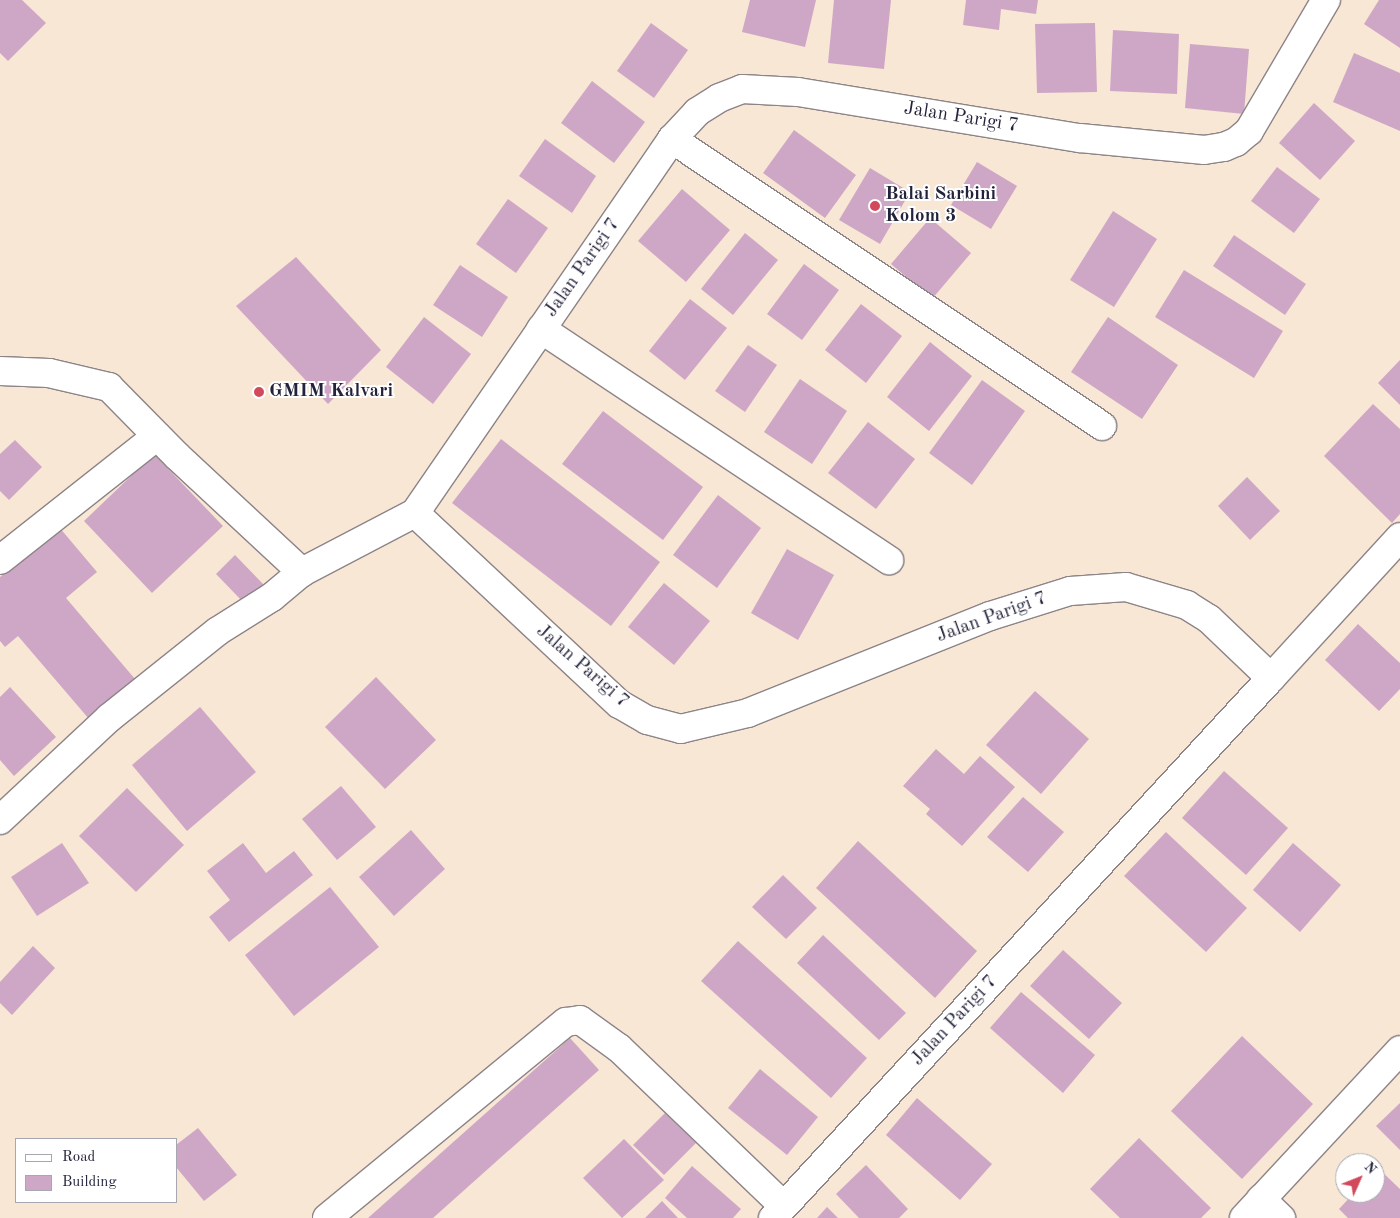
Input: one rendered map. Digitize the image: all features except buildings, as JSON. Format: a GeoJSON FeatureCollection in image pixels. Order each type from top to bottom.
{"type":"FeatureCollection","features":[{"type":"Feature","properties":{"kind":"street","name":"Jalan Parigi 7"},"geometry":{"type":"LineString","coordinates":[[779,1212],[1271,678],[1209,619],[1187,605],[1126,587],[1070,591],[990,616],[748,713],[681,729],[647,720],[619,704],[415,513],[672,139],[697,112],[719,98],[742,89],[798,92],[1080,138],[1204,150],[1236,142],[1249,131],[1326,0]]}},
{"type":"Feature","properties":{"kind":"street"},"geometry":{"type":"LineString","coordinates":[[672,139],[1102,426]]}},
{"type":"Feature","properties":{"kind":"street"},"geometry":{"type":"LineString","coordinates":[[541,329],[889,560]]}},
{"type":"Feature","properties":{"kind":"street"},"geometry":{"type":"LineString","coordinates":[[0,371],[49,373],[109,387],[157,436],[302,572]]}},
{"type":"Feature","properties":{"kind":"street"},"geometry":{"type":"LineString","coordinates":[[0,560],[157,436]]}},
{"type":"Feature","properties":{"kind":"street"},"geometry":{"type":"LineString","coordinates":[[0,820],[109,718],[218,631],[272,597],[302,572],[415,513]]}},
{"type":"Feature","properties":{"kind":"street"},"geometry":{"type":"LineString","coordinates":[[1271,678],[1400,537]]}},
{"type":"Feature","properties":{"kind":"street"},"geometry":{"type":"LineString","coordinates":[[326,1218],[566,1022],[580,1020],[619,1048],[779,1212]]}},
{"type":"Feature","properties":{"kind":"street"},"geometry":{"type":"LineString","coordinates":[[1280,1218],[1252,1208],[1400,1050]]}},
{"type":"Feature","properties":{"kind":"place","name":"Balai Sarbini Kolom 3"},"geometry":{"type":"Point","coordinates":[875,206]}},
{"type":"Feature","properties":{"kind":"place","name":"GMIM Kalvari"},"geometry":{"type":"Point","coordinates":[259,392]}}]}
